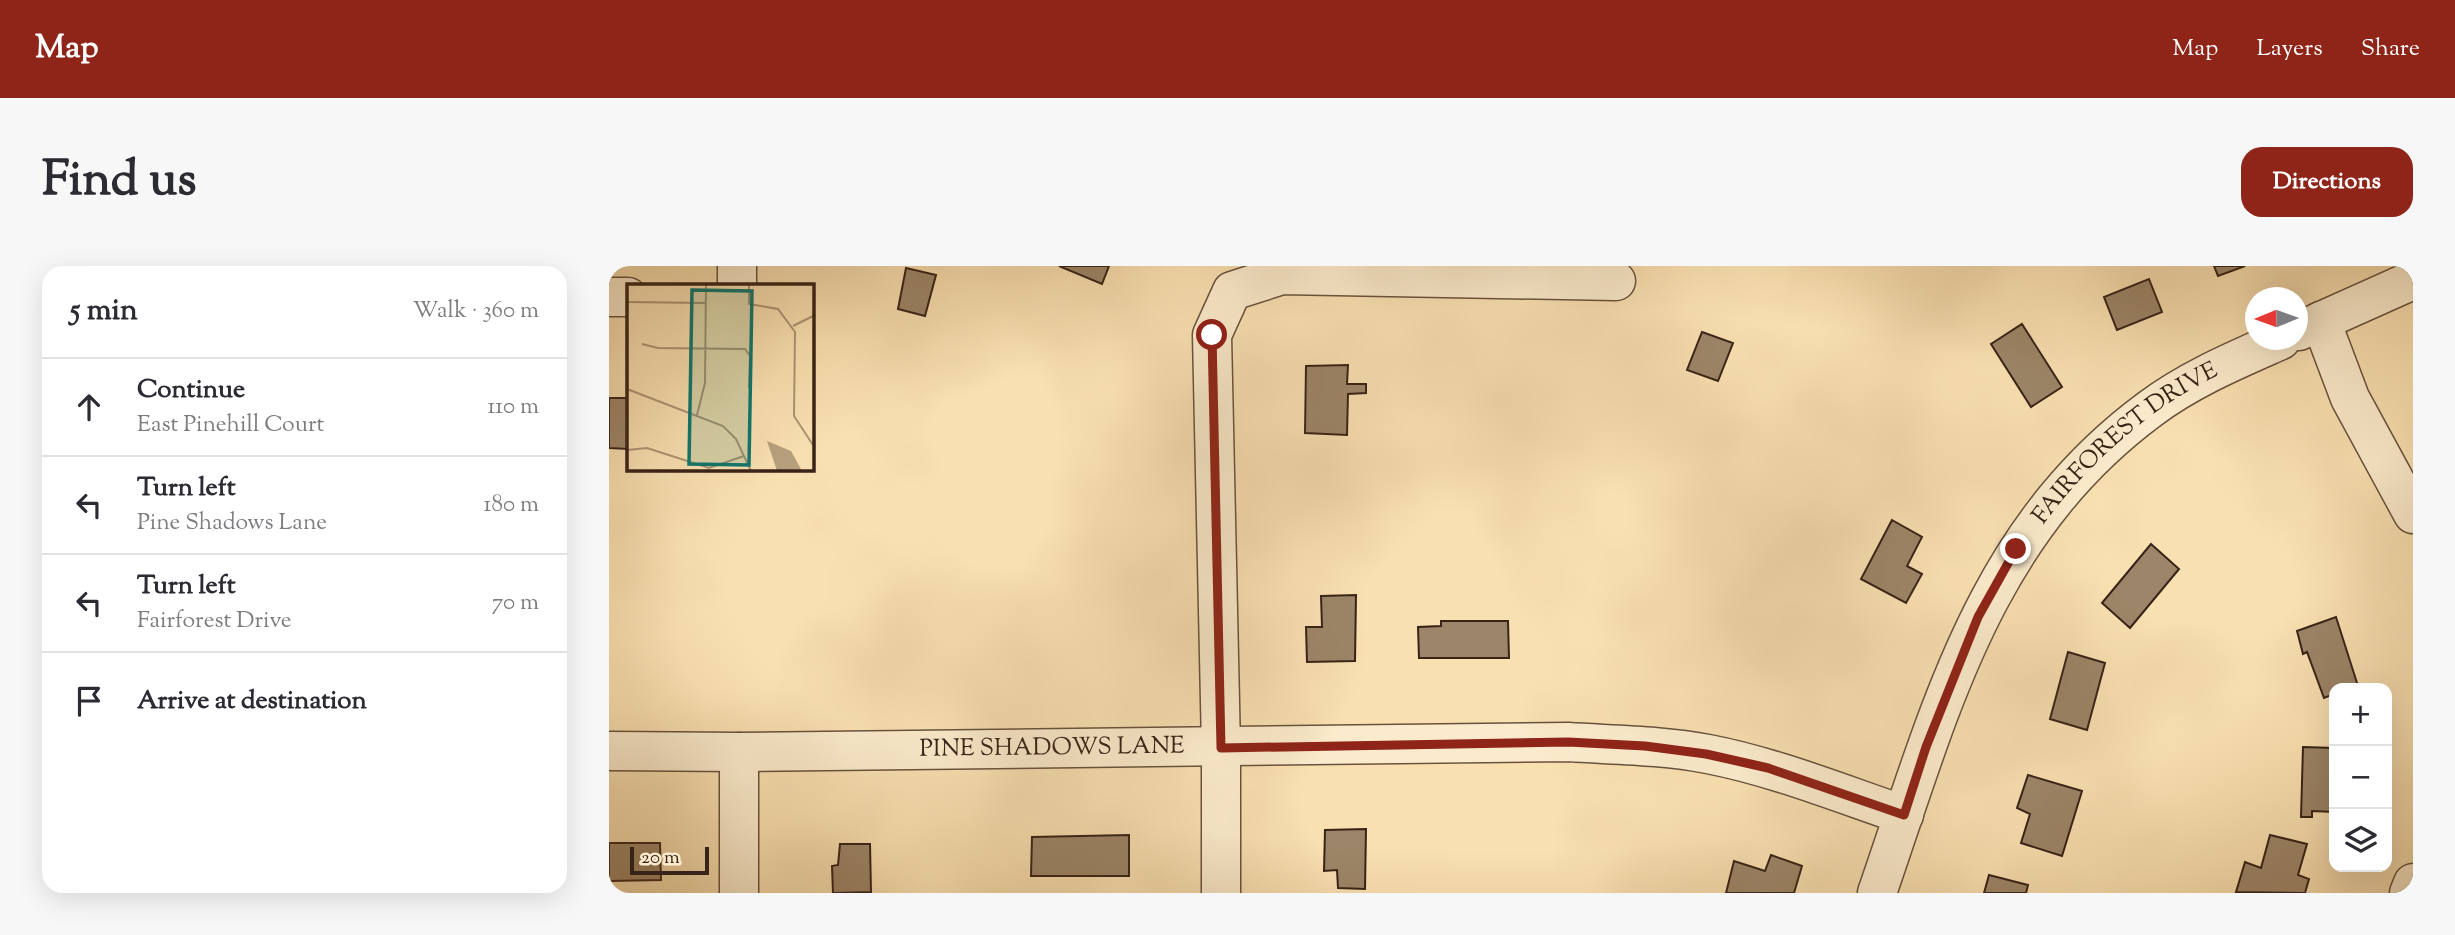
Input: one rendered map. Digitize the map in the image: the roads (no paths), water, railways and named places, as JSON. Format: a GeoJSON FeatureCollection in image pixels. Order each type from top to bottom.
{"type":"FeatureCollection","features":[{"type":"Feature","properties":{"kind":"street"},"geometry":{"type":"LineString","coordinates":[[737,266],[737,284]]}},
{"type":"Feature","properties":{"kind":"street"},"geometry":{"type":"LineString","coordinates":[[1221,893],[1221,748],[1212,335],[1232,291],[1282,275],[1616,281]]}},
{"type":"Feature","properties":{"kind":"street"},"geometry":{"type":"LineString","coordinates":[[2413,280],[2309,327],[2413,514]]}},
{"type":"Feature","properties":{"kind":"street"},"geometry":{"type":"LineString","coordinates":[[609,297],[627,297]]}},
{"type":"Feature","properties":{"kind":"street","name":"FAIRFOREST DRIVE"},"geometry":{"type":"LineString","coordinates":[[1877,893],[1926,747],[1978,617],[2016,549],[2039,517],[2091,459],[2150,409],[2207,373],[2259,350]]}},
{"type":"Feature","properties":{"kind":"street","name":"PINE SHADOWS LANE"},"geometry":{"type":"LineString","coordinates":[[609,751],[1221,748],[1568,742],[1645,746],[1706,754],[1768,768],[1904,815]]}},
{"type":"Feature","properties":{"kind":"street"},"geometry":{"type":"LineString","coordinates":[[739,752],[739,893]]}},
{"type":"Feature","properties":{"kind":"street"},"geometry":{"type":"LineString","coordinates":[[2409,893],[2413,883]]}}]}
